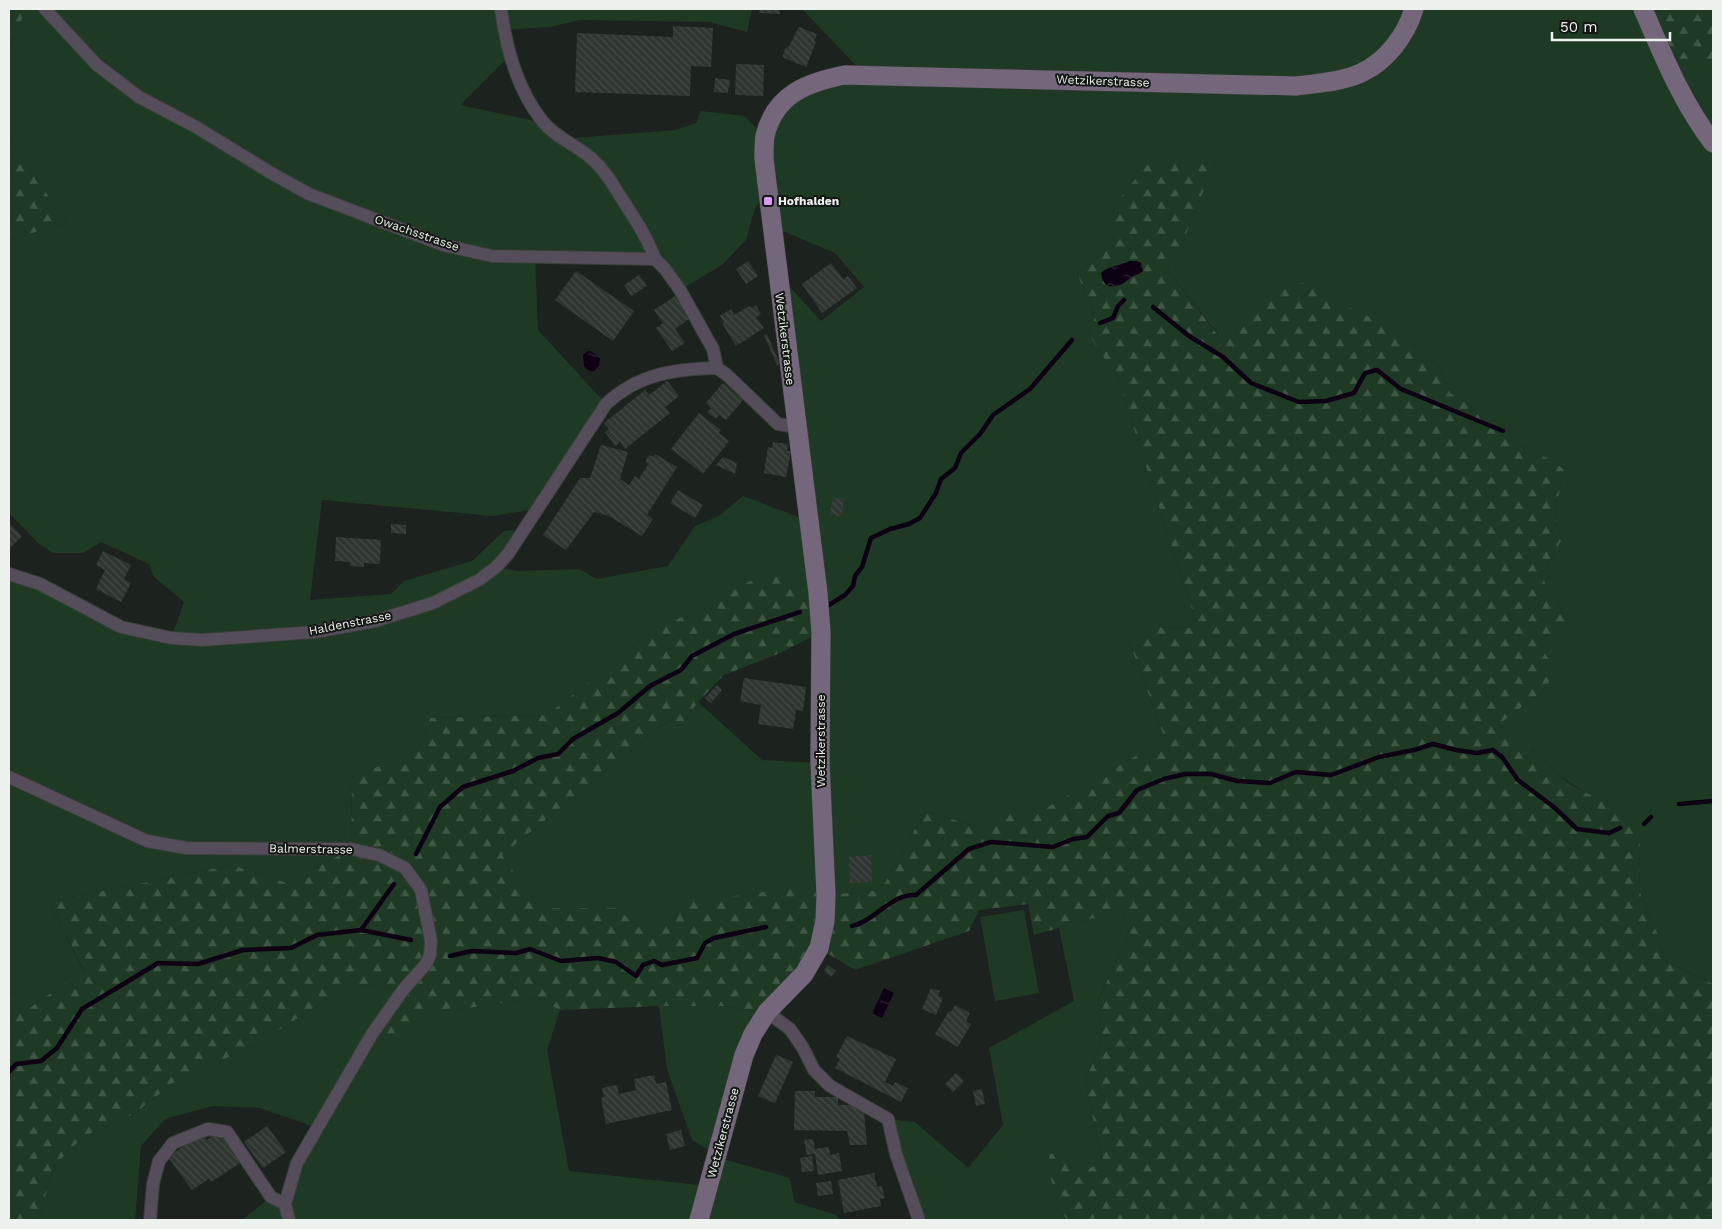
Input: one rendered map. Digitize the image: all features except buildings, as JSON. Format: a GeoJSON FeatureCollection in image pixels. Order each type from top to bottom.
{"type":"FeatureCollection","features":[{"type":"Feature","properties":{"kind":"street","name":"Owachsstrasse"},"geometry":{"type":"LineString","coordinates":[[44,9],[97,65],[139,97],[196,127],[309,194],[443,245],[492,256],[655,259]]}},
{"type":"Feature","properties":{"kind":"street"},"geometry":{"type":"LineString","coordinates":[[501,9],[510,55],[526,96],[544,123],[561,138],[592,158],[607,176],[648,240],[655,259],[665,269],[684,297],[713,349],[717,368],[727,375],[778,424],[797,427]]}},
{"type":"Feature","properties":{"kind":"street","name":"Wetzikerstrasse"},"geometry":{"type":"LineString","coordinates":[[700,1220],[744,1054],[766,1012],[804,974],[819,948],[825,921],[826,895],[820,763],[821,632],[818,593],[764,159],[765,137],[770,120],[786,100],[801,87],[828,78],[845,75],[1296,86],[1334,81],[1361,73],[1383,58],[1396,44],[1410,22],[1414,9]]}},
{"type":"Feature","properties":{"kind":"street"},"geometry":{"type":"LineString","coordinates":[[1643,9],[1669,69],[1713,143]]}},
{"type":"Feature","properties":{"kind":"street","name":"Haldenstrasse"},"geometry":{"type":"LineString","coordinates":[[9,574],[40,584],[121,627],[171,638],[202,640],[315,632],[383,618],[432,603],[479,580],[496,567],[508,554],[606,404],[619,392],[635,382],[653,376],[691,369],[717,368]]}},
{"type":"Feature","properties":{"kind":"street","name":"Balmerstrasse"},"geometry":{"type":"LineString","coordinates":[[9,777],[147,841],[186,848],[351,849],[379,855],[405,868],[421,890],[431,941],[430,954],[426,964],[403,990],[372,1034],[298,1163],[285,1204],[288,1220]]}},
{"type":"Feature","properties":{"kind":"street"},"geometry":{"type":"LineString","coordinates":[[766,1012],[790,1029],[803,1048],[814,1070],[830,1086],[888,1119],[896,1154],[919,1220]]}},
{"type":"Feature","properties":{"kind":"street"},"geometry":{"type":"LineString","coordinates":[[150,1220],[153,1184],[159,1161],[173,1143],[208,1129],[227,1132],[271,1197],[285,1204]]}},
{"type":"Feature","properties":{"kind":"green space"},"geometry":{"type":"Polygon","coordinates":[[[9,9],[26,9],[9,52],[9,9]]]}},
{"type":"Feature","properties":{"kind":"green space"},"geometry":{"type":"Polygon","coordinates":[[[26,9],[752,9],[747,32],[710,22],[580,20],[550,27],[504,30],[510,55],[460,105],[544,123],[561,139],[675,130],[696,123],[701,111],[744,116],[765,136],[785,100],[865,75],[802,9],[1643,9],[1701,56],[1713,71],[1713,984],[1665,961],[1657,933],[1639,890],[1640,838],[1586,793],[1559,775],[1524,741],[1498,725],[1547,688],[1542,649],[1565,615],[1541,576],[1561,541],[1555,513],[1564,469],[1540,454],[1515,443],[1492,418],[1450,393],[1441,369],[1395,329],[1341,304],[1268,295],[1219,335],[1170,274],[1216,160],[1114,206],[1113,245],[1077,273],[1095,317],[1089,335],[1118,379],[1198,628],[1147,627],[1129,641],[1165,739],[1044,809],[1005,809],[978,827],[925,811],[881,890],[826,895],[692,902],[648,934],[616,908],[539,908],[502,855],[669,720],[683,722],[698,702],[762,760],[820,763],[821,632],[649,634],[547,715],[430,718],[417,751],[352,777],[351,849],[287,883],[232,865],[49,902],[84,971],[28,1009],[13,992],[9,995],[9,574],[121,627],[171,638],[184,602],[154,577],[149,564],[101,542],[83,553],[53,553],[38,543],[9,513],[9,240],[67,223],[9,139],[9,52],[26,9]],[[760,200],[754,211],[746,240],[722,265],[680,290],[655,259],[535,256],[538,330],[606,404],[537,509],[493,516],[322,500],[310,600],[391,594],[404,581],[472,561],[504,531],[513,530],[520,536],[497,567],[517,571],[579,569],[597,579],[668,566],[695,526],[719,516],[743,496],[809,521],[777,273],[821,321],[864,287],[835,253],[771,226],[760,200]]]}},
{"type":"Feature","properties":{"kind":"green space"},"geometry":{"type":"Polygon","coordinates":[[[1643,9],[1713,9],[1713,71],[1700,56],[1669,69],[1643,9]]]}},
{"type":"Feature","properties":{"kind":"green space"},"geometry":{"type":"Polygon","coordinates":[[[9,139],[67,223],[9,240],[9,139]]]}},
{"type":"Feature","properties":{"kind":"green space"},"geometry":{"type":"Polygon","coordinates":[[[1216,160],[1170,274],[1218,335],[1268,295],[1308,281],[1330,287],[1342,304],[1395,329],[1441,369],[1450,393],[1492,418],[1515,443],[1540,454],[1564,469],[1555,513],[1561,541],[1541,576],[1565,615],[1566,633],[1542,649],[1553,666],[1547,688],[1498,725],[1524,741],[1570,784],[1586,793],[1630,811],[1637,824],[1640,838],[1639,890],[1657,933],[1665,961],[1713,984],[1713,1220],[1068,1220],[1054,1206],[1049,1155],[1064,1148],[1079,1171],[1103,1164],[1085,1081],[1103,1039],[1097,1002],[1128,937],[1123,910],[1034,935],[1028,904],[979,910],[969,931],[855,970],[819,948],[767,1012],[722,1006],[659,1006],[560,1010],[538,998],[426,1014],[400,1033],[372,1034],[403,990],[365,984],[340,991],[256,1045],[177,1080],[134,1114],[83,1137],[54,1166],[38,1220],[9,1220],[9,995],[13,992],[28,1009],[84,970],[49,902],[232,865],[287,883],[351,849],[352,777],[417,751],[430,718],[547,715],[649,634],[771,570],[818,593],[821,632],[780,653],[724,675],[698,702],[683,722],[669,720],[502,855],[539,908],[616,908],[648,934],[692,902],[792,888],[826,895],[881,890],[925,811],[978,827],[1005,809],[1044,809],[1165,739],[1129,641],[1147,627],[1198,628],[1118,379],[1089,335],[1095,317],[1077,273],[1113,245],[1114,206],[1149,162],[1216,160]]]}},
{"type":"Feature","properties":{"kind":"green space"},"geometry":{"type":"Polygon","coordinates":[[[1024,910],[1039,993],[995,1001],[980,917],[1024,910]]]}},
{"type":"Feature","properties":{"kind":"green space"},"geometry":{"type":"Polygon","coordinates":[[[1123,910],[1128,937],[1097,1001],[1103,1039],[1085,1081],[1103,1164],[1079,1172],[1064,1148],[1054,1206],[1068,1220],[919,1220],[888,1119],[915,1122],[968,1168],[1003,1125],[989,1048],[1074,1001],[1059,928],[1123,910]]]}},
{"type":"Feature","properties":{"kind":"green space"},"geometry":{"type":"Polygon","coordinates":[[[365,984],[403,990],[400,1033],[426,1014],[538,998],[560,1010],[547,1050],[569,1171],[708,1186],[716,1157],[790,1178],[794,1202],[837,1215],[839,1220],[242,1220],[271,1197],[285,1204],[318,1128],[260,1108],[213,1106],[165,1119],[141,1146],[135,1220],[38,1220],[54,1166],[83,1137],[134,1114],[177,1080],[256,1045],[340,991],[365,984]]]}},
{"type":"Feature","properties":{"kind":"green space"},"geometry":{"type":"Polygon","coordinates":[[[659,1006],[722,1006],[767,1012],[716,1155],[692,1140],[667,1069],[659,1006]]]}},
{"type":"Feature","properties":{"kind":"water"},"geometry":{"type":"Polygon","coordinates":[[[1130,261],[1141,263],[1143,271],[1121,285],[1108,286],[1105,283],[1101,273],[1108,268],[1130,261]]]}},
{"type":"Feature","properties":{"kind":"water"},"geometry":{"type":"Polygon","coordinates":[[[591,351],[600,359],[599,366],[590,372],[584,366],[583,355],[591,351]]]}},
{"type":"Feature","properties":{"kind":"water"},"geometry":{"type":"Polygon","coordinates":[[[884,988],[894,993],[882,1018],[872,1013],[884,988]]]}},
{"type":"Feature","properties":{"kind":"waterway"},"geometry":{"type":"LineString","coordinates":[[1100,323],[1113,318],[1118,306],[1124,300]]}},
{"type":"Feature","properties":{"kind":"waterway"},"geometry":{"type":"LineString","coordinates":[[1153,307],[1189,336],[1223,357],[1251,383],[1299,402],[1326,401],[1354,393],[1365,373],[1377,370],[1401,389],[1503,431]]}},
{"type":"Feature","properties":{"kind":"waterway"},"geometry":{"type":"LineString","coordinates":[[829,605],[845,595],[853,586],[855,576],[862,567],[871,538],[920,518],[936,493],[941,479],[955,468],[961,453],[980,434],[993,415],[1030,389],[1072,340]]}},
{"type":"Feature","properties":{"kind":"waterway"},"geometry":{"type":"LineString","coordinates":[[416,854],[440,807],[463,787],[513,771],[538,758],[558,754],[573,739],[618,713],[650,686],[681,670],[692,656],[734,634],[800,612]]}},
{"type":"Feature","properties":{"kind":"waterway"},"geometry":{"type":"LineString","coordinates":[[852,926],[868,919],[899,898],[916,895],[969,849],[991,842],[1053,847],[1073,839],[1087,837],[1108,816],[1119,813],[1137,790],[1164,779],[1185,774],[1211,774],[1237,781],[1270,783],[1296,772],[1331,775],[1379,757],[1433,744],[1477,753],[1493,750],[1502,757],[1518,780],[1555,808],[1577,829],[1609,833],[1620,828]]}},
{"type":"Feature","properties":{"kind":"waterway"},"geometry":{"type":"LineString","coordinates":[[1679,804],[1713,801]]}},
{"type":"Feature","properties":{"kind":"waterway"},"geometry":{"type":"LineString","coordinates":[[1644,824],[1651,817]]}},
{"type":"Feature","properties":{"kind":"waterway"},"geometry":{"type":"LineString","coordinates":[[9,1072],[16,1064],[41,1061],[57,1048],[82,1009],[158,963],[198,964],[243,950],[291,948],[317,935],[361,930],[394,884]]}},
{"type":"Feature","properties":{"kind":"waterway"},"geometry":{"type":"LineString","coordinates":[[450,956],[472,951],[516,953],[530,949],[561,961],[598,958],[616,962],[636,976],[643,965],[654,961],[662,965],[697,958],[705,943],[714,938],[766,927]]}},
{"type":"Feature","properties":{"kind":"waterway"},"geometry":{"type":"LineString","coordinates":[[361,930],[411,940]]}},
{"type":"Feature","properties":{"kind":"place","name":"Hofhalden"},"geometry":{"type":"Point","coordinates":[768,201]}}]}
